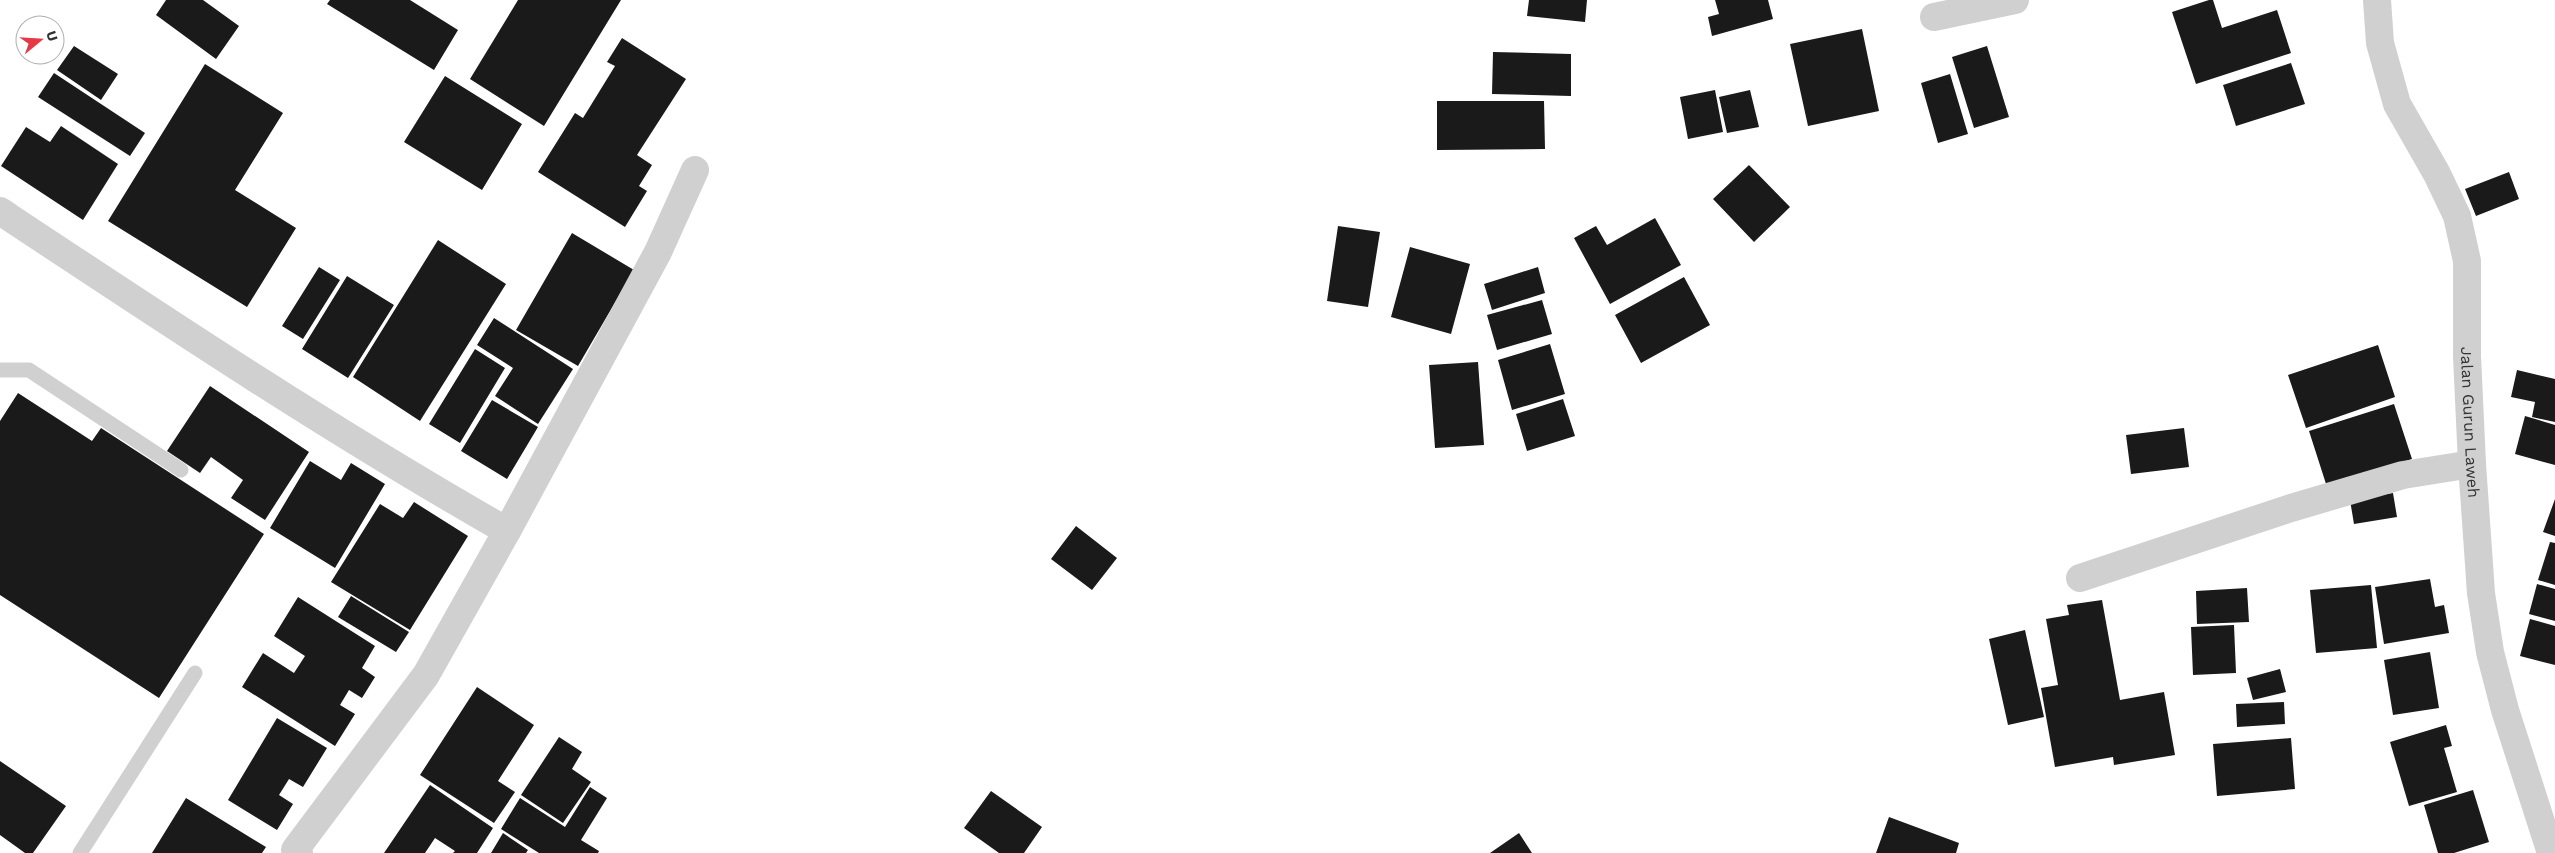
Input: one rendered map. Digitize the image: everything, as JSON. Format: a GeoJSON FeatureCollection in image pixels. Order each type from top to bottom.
{"type":"FeatureCollection","features":[{"type":"Feature","properties":{"kind":"street"},"geometry":{"type":"LineString","coordinates":[[1934,17],[2015,0]]}},
{"type":"Feature","properties":{"kind":"street","name":"Jalan Gurun Laweh"},"geometry":{"type":"LineString","coordinates":[[2377,0],[2380,43],[2397,104],[2437,174],[2457,216],[2467,261],[2467,356],[2481,593],[2490,652],[2505,710],[2552,851]]}},
{"type":"Feature","properties":{"kind":"street"},"geometry":{"type":"LineString","coordinates":[[296,852],[426,674],[507,530],[658,252],[695,170]]}},
{"type":"Feature","properties":{"kind":"street"},"geometry":{"type":"LineString","coordinates":[[0,211],[151,311],[346,435],[507,530]]}},
{"type":"Feature","properties":{"kind":"street"},"geometry":{"type":"LineString","coordinates":[[2080,578],[2319,500],[2404,475],[2472,464]]}},
{"type":"Feature","properties":{"kind":"lane"},"geometry":{"type":"LineString","coordinates":[[0,370],[29,370],[181,470]]}},
{"type":"Feature","properties":{"kind":"lane"},"geometry":{"type":"LineString","coordinates":[[80,853],[195,673]]}},
{"type":"Feature","properties":{"kind":"building"},"geometry":{"type":"Polygon","coordinates":[[[166,0],[203,0],[239,26],[216,59],[156,15],[166,0]]]}},
{"type":"Feature","properties":{"kind":"building"},"geometry":{"type":"Polygon","coordinates":[[[330,0],[410,0],[458,30],[434,70],[327,4],[330,0]]]}},
{"type":"Feature","properties":{"kind":"building"},"geometry":{"type":"Polygon","coordinates":[[[518,0],[621,0],[544,126],[470,79],[518,0]]]}},
{"type":"Feature","properties":{"kind":"building"},"geometry":{"type":"Polygon","coordinates":[[[1529,0],[1587,0],[1585,22],[1527,16],[1529,0]]]}},
{"type":"Feature","properties":{"kind":"building"},"geometry":{"type":"Polygon","coordinates":[[[1715,0],[1768,0],[1773,19],[1712,36],[1708,17],[1719,14],[1715,0]]]}},
{"type":"Feature","properties":{"kind":"building"},"geometry":{"type":"Polygon","coordinates":[[[2213,0],[2222,28],[2277,10],[2291,53],[2196,84],[2172,12],[2213,0]]]}},
{"type":"Feature","properties":{"kind":"building"},"geometry":{"type":"Polygon","coordinates":[[[1862,29],[1879,111],[1808,126],[1790,44],[1862,29]]]}},
{"type":"Feature","properties":{"kind":"building"},"geometry":{"type":"Polygon","coordinates":[[[622,38],[686,79],[637,155],[652,165],[639,186],[647,191],[625,227],[538,172],[575,113],[583,118],[615,66],[607,62],[622,38]]]}},
{"type":"Feature","properties":{"kind":"building"},"geometry":{"type":"Polygon","coordinates":[[[74,46],[118,74],[101,100],[57,70],[61,65],[65,65],[65,59],[74,46]]]}},
{"type":"Feature","properties":{"kind":"building"},"geometry":{"type":"Polygon","coordinates":[[[1987,46],[2009,117],[1974,128],[1952,57],[1987,46]]]}},
{"type":"Feature","properties":{"kind":"building"},"geometry":{"type":"Polygon","coordinates":[[[1493,52],[1571,54],[1571,96],[1492,94],[1493,52]]]}},
{"type":"Feature","properties":{"kind":"building"},"geometry":{"type":"Polygon","coordinates":[[[2291,63],[2305,104],[2236,126],[2223,85],[2291,63]]]}},
{"type":"Feature","properties":{"kind":"building"},"geometry":{"type":"Polygon","coordinates":[[[205,64],[283,113],[235,190],[296,228],[247,307],[108,221],[205,64]]]}},
{"type":"Feature","properties":{"kind":"building"},"geometry":{"type":"Polygon","coordinates":[[[54,73],[145,133],[130,156],[38,97],[54,73]]]}},
{"type":"Feature","properties":{"kind":"building"},"geometry":{"type":"Polygon","coordinates":[[[1950,74],[1968,134],[1938,143],[1921,83],[1950,74]]]}},
{"type":"Feature","properties":{"kind":"building"},"geometry":{"type":"Polygon","coordinates":[[[445,76],[522,124],[482,190],[404,142],[445,76]]]}},
{"type":"Feature","properties":{"kind":"building"},"geometry":{"type":"Polygon","coordinates":[[[1715,90],[1723,132],[1688,139],[1680,97],[1715,90]]]}},
{"type":"Feature","properties":{"kind":"building"},"geometry":{"type":"Polygon","coordinates":[[[1750,90],[1759,127],[1727,133],[1719,97],[1750,90]]]}},
{"type":"Feature","properties":{"kind":"building"},"geometry":{"type":"Polygon","coordinates":[[[1437,101],[1544,101],[1545,149],[1437,150],[1437,101]]]}},
{"type":"Feature","properties":{"kind":"building"},"geometry":{"type":"Polygon","coordinates":[[[61,126],[118,164],[83,220],[1,166],[26,127],[50,142],[61,126]]]}},
{"type":"Feature","properties":{"kind":"building"},"geometry":{"type":"Polygon","coordinates":[[[1749,165],[1790,207],[1754,242],[1713,199],[1749,165]]]}},
{"type":"Feature","properties":{"kind":"building"},"geometry":{"type":"Polygon","coordinates":[[[2509,172],[2519,199],[2476,216],[2465,189],[2509,172]]]}},
{"type":"Feature","properties":{"kind":"building"},"geometry":{"type":"Polygon","coordinates":[[[1655,218],[1681,265],[1610,304],[1574,238],[1596,226],[1607,245],[1655,218]]]}},
{"type":"Feature","properties":{"kind":"building"},"geometry":{"type":"Polygon","coordinates":[[[1338,226],[1380,232],[1368,307],[1327,301],[1338,226]]]}},
{"type":"Feature","properties":{"kind":"building"},"geometry":{"type":"Polygon","coordinates":[[[572,233],[634,270],[578,366],[516,330],[572,233]]]}},
{"type":"Feature","properties":{"kind":"building"},"geometry":{"type":"Polygon","coordinates":[[[438,240],[506,284],[420,421],[353,377],[438,240]]]}},
{"type":"Feature","properties":{"kind":"building"},"geometry":{"type":"Polygon","coordinates":[[[1410,247],[1470,264],[1451,334],[1391,317],[1410,247]]]}},
{"type":"Feature","properties":{"kind":"building"},"geometry":{"type":"Polygon","coordinates":[[[319,267],[340,280],[303,339],[282,326],[319,267]]]}},
{"type":"Feature","properties":{"kind":"building"},"geometry":{"type":"Polygon","coordinates":[[[1538,267],[1545,293],[1492,310],[1484,284],[1538,267]]]}},
{"type":"Feature","properties":{"kind":"building"},"geometry":{"type":"Polygon","coordinates":[[[347,276],[394,305],[348,378],[302,349],[347,276]]]}},
{"type":"Feature","properties":{"kind":"building"},"geometry":{"type":"Polygon","coordinates":[[[1684,277],[1710,325],[1641,363],[1615,315],[1684,277]]]}},
{"type":"Feature","properties":{"kind":"building"},"geometry":{"type":"Polygon","coordinates":[[[1542,300],[1552,334],[1497,350],[1487,315],[1542,300]]]}},
{"type":"Feature","properties":{"kind":"building"},"geometry":{"type":"Polygon","coordinates":[[[494,318],[573,369],[538,424],[495,396],[513,368],[477,345],[494,318]]]}},
{"type":"Feature","properties":{"kind":"building"},"geometry":{"type":"Polygon","coordinates":[[[1550,344],[1565,394],[1512,410],[1498,360],[1550,344]]]}},
{"type":"Feature","properties":{"kind":"building"},"geometry":{"type":"Polygon","coordinates":[[[2378,345],[2395,397],[2306,428],[2288,375],[2378,345]]]}},
{"type":"Feature","properties":{"kind":"building"},"geometry":{"type":"Polygon","coordinates":[[[475,349],[505,368],[460,443],[429,424],[475,349]]]}},
{"type":"Feature","properties":{"kind":"building"},"geometry":{"type":"Polygon","coordinates":[[[1478,362],[1484,445],[1435,448],[1429,365],[1478,362]]]}},
{"type":"Feature","properties":{"kind":"building"},"geometry":{"type":"Polygon","coordinates":[[[2517,370],[2555,379],[2555,422],[2532,417],[2535,402],[2511,397],[2517,370]]]}},
{"type":"Feature","properties":{"kind":"building"},"geometry":{"type":"Polygon","coordinates":[[[210,386],[309,452],[265,520],[231,498],[243,480],[211,457],[200,473],[167,451],[210,386]]]}},
{"type":"Feature","properties":{"kind":"building"},"geometry":{"type":"Polygon","coordinates":[[[18,393],[92,441],[101,428],[264,534],[159,698],[0,595],[0,421],[18,393]]]}},
{"type":"Feature","properties":{"kind":"building"},"geometry":{"type":"Polygon","coordinates":[[[1563,399],[1575,436],[1527,451],[1516,414],[1563,399]]]}},
{"type":"Feature","properties":{"kind":"building"},"geometry":{"type":"Polygon","coordinates":[[[492,400],[538,427],[507,479],[461,451],[492,400]]]}},
{"type":"Feature","properties":{"kind":"building"},"geometry":{"type":"Polygon","coordinates":[[[2394,404],[2412,459],[2327,487],[2309,431],[2394,404]]]}},
{"type":"Feature","properties":{"kind":"building"},"geometry":{"type":"Polygon","coordinates":[[[2525,416],[2555,425],[2555,465],[2515,454],[2525,416]]]}},
{"type":"Feature","properties":{"kind":"building"},"geometry":{"type":"Polygon","coordinates":[[[2184,428],[2189,467],[2131,474],[2126,435],[2184,428]]]}},
{"type":"Feature","properties":{"kind":"building"},"geometry":{"type":"Polygon","coordinates":[[[310,461],[341,480],[351,463],[385,484],[335,568],[270,528],[310,461]]]}},
{"type":"Feature","properties":{"kind":"building"},"geometry":{"type":"Polygon","coordinates":[[[2393,493],[2397,517],[2354,524],[2350,500],[2393,493]]]}},
{"type":"Feature","properties":{"kind":"building"},"geometry":{"type":"Polygon","coordinates":[[[2555,499],[2555,536],[2543,532],[2555,499]]]}},
{"type":"Feature","properties":{"kind":"building"},"geometry":{"type":"Polygon","coordinates":[[[414,502],[468,536],[410,630],[331,582],[380,504],[403,518],[414,502]]]}},
{"type":"Feature","properties":{"kind":"building"},"geometry":{"type":"Polygon","coordinates":[[[1076,526],[1117,558],[1092,590],[1051,559],[1076,526]]]}},
{"type":"Feature","properties":{"kind":"building"},"geometry":{"type":"Polygon","coordinates":[[[2550,542],[2555,543],[2555,585],[2538,580],[2550,542]]]}},
{"type":"Feature","properties":{"kind":"building"},"geometry":{"type":"Polygon","coordinates":[[[2430,579],[2435,607],[2444,605],[2449,633],[2384,644],[2375,587],[2430,579]]]}},
{"type":"Feature","properties":{"kind":"building"},"geometry":{"type":"Polygon","coordinates":[[[2537,584],[2555,589],[2555,621],[2529,614],[2537,584]]]}},
{"type":"Feature","properties":{"kind":"building"},"geometry":{"type":"Polygon","coordinates":[[[2371,585],[2377,648],[2316,653],[2310,590],[2371,585]]]}},
{"type":"Feature","properties":{"kind":"building"},"geometry":{"type":"Polygon","coordinates":[[[2247,588],[2249,622],[2197,624],[2196,591],[2247,588]]]}},
{"type":"Feature","properties":{"kind":"building"},"geometry":{"type":"Polygon","coordinates":[[[351,596],[409,632],[396,652],[338,617],[351,596]]]}},
{"type":"Feature","properties":{"kind":"building"},"geometry":{"type":"Polygon","coordinates":[[[298,597],[375,646],[362,668],[375,677],[362,698],[349,690],[340,705],[355,714],[335,746],[242,687],[263,653],[294,673],[305,656],[274,636],[298,597]]]}},
{"type":"Feature","properties":{"kind":"building"},"geometry":{"type":"Polygon","coordinates":[[[2102,600],[2120,700],[2164,692],[2175,755],[2114,765],[2113,757],[2055,767],[2041,688],[2058,685],[2046,619],[2069,615],[2067,605],[2102,600]]]}},
{"type":"Feature","properties":{"kind":"building"},"geometry":{"type":"Polygon","coordinates":[[[2530,619],[2555,626],[2555,665],[2520,656],[2530,619]]]}},
{"type":"Feature","properties":{"kind":"building"},"geometry":{"type":"Polygon","coordinates":[[[2234,625],[2236,673],[2193,675],[2191,627],[2234,625]]]}},
{"type":"Feature","properties":{"kind":"building"},"geometry":{"type":"Polygon","coordinates":[[[2025,630],[2044,717],[2008,725],[1989,639],[2025,630]]]}},
{"type":"Feature","properties":{"kind":"building"},"geometry":{"type":"Polygon","coordinates":[[[2430,652],[2439,708],[2393,715],[2384,660],[2430,652]]]}},
{"type":"Feature","properties":{"kind":"building"},"geometry":{"type":"Polygon","coordinates":[[[2280,669],[2286,692],[2253,700],[2247,678],[2280,669]]]}},
{"type":"Feature","properties":{"kind":"building"},"geometry":{"type":"Polygon","coordinates":[[[477,687],[534,725],[498,781],[515,792],[494,823],[420,775],[477,687]]]}},
{"type":"Feature","properties":{"kind":"building"},"geometry":{"type":"Polygon","coordinates":[[[2284,702],[2285,724],[2237,727],[2236,704],[2284,702]]]}},
{"type":"Feature","properties":{"kind":"building"},"geometry":{"type":"Polygon","coordinates":[[[277,718],[327,748],[303,787],[289,779],[279,795],[293,804],[277,830],[228,800],[277,718]]]}},
{"type":"Feature","properties":{"kind":"building"},"geometry":{"type":"Polygon","coordinates":[[[2446,725],[2452,746],[2444,748],[2457,792],[2409,806],[2390,742],[2446,725]]]}},
{"type":"Feature","properties":{"kind":"building"},"geometry":{"type":"Polygon","coordinates":[[[559,737],[582,752],[572,769],[591,782],[563,823],[521,795],[559,737]]]}},
{"type":"Feature","properties":{"kind":"building"},"geometry":{"type":"Polygon","coordinates":[[[2291,738],[2295,789],[2217,796],[2213,744],[2291,738]]]}},
{"type":"Feature","properties":{"kind":"building"},"geometry":{"type":"Polygon","coordinates":[[[0,761],[66,806],[33,853],[25,853],[0,835],[0,761]]]}},
{"type":"Feature","properties":{"kind":"building"},"geometry":{"type":"Polygon","coordinates":[[[430,785],[493,828],[477,853],[453,853],[455,851],[435,838],[425,853],[384,853],[430,785]]]}},
{"type":"Feature","properties":{"kind":"building"},"geometry":{"type":"Polygon","coordinates":[[[590,787],[607,798],[581,840],[599,851],[598,853],[539,853],[501,829],[520,798],[565,827],[590,787]]]}},
{"type":"Feature","properties":{"kind":"building"},"geometry":{"type":"Polygon","coordinates":[[[2473,790],[2489,842],[2454,853],[2438,853],[2424,805],[2473,790]]]}},
{"type":"Feature","properties":{"kind":"building"},"geometry":{"type":"Polygon","coordinates":[[[991,791],[1042,827],[1024,853],[999,853],[964,828],[991,791]]]}},
{"type":"Feature","properties":{"kind":"building"},"geometry":{"type":"Polygon","coordinates":[[[186,798],[266,847],[262,853],[152,853],[186,798]]]}},
{"type":"Feature","properties":{"kind":"building"},"geometry":{"type":"Polygon","coordinates":[[[1889,817],[1959,843],[1956,853],[1876,853],[1889,817]]]}},
{"type":"Feature","properties":{"kind":"building"},"geometry":{"type":"Polygon","coordinates":[[[503,833],[528,850],[526,853],[491,853],[503,833]]]}},
{"type":"Feature","properties":{"kind":"building"},"geometry":{"type":"Polygon","coordinates":[[[1519,833],[1532,853],[1490,853],[1519,833]]]}}]}
